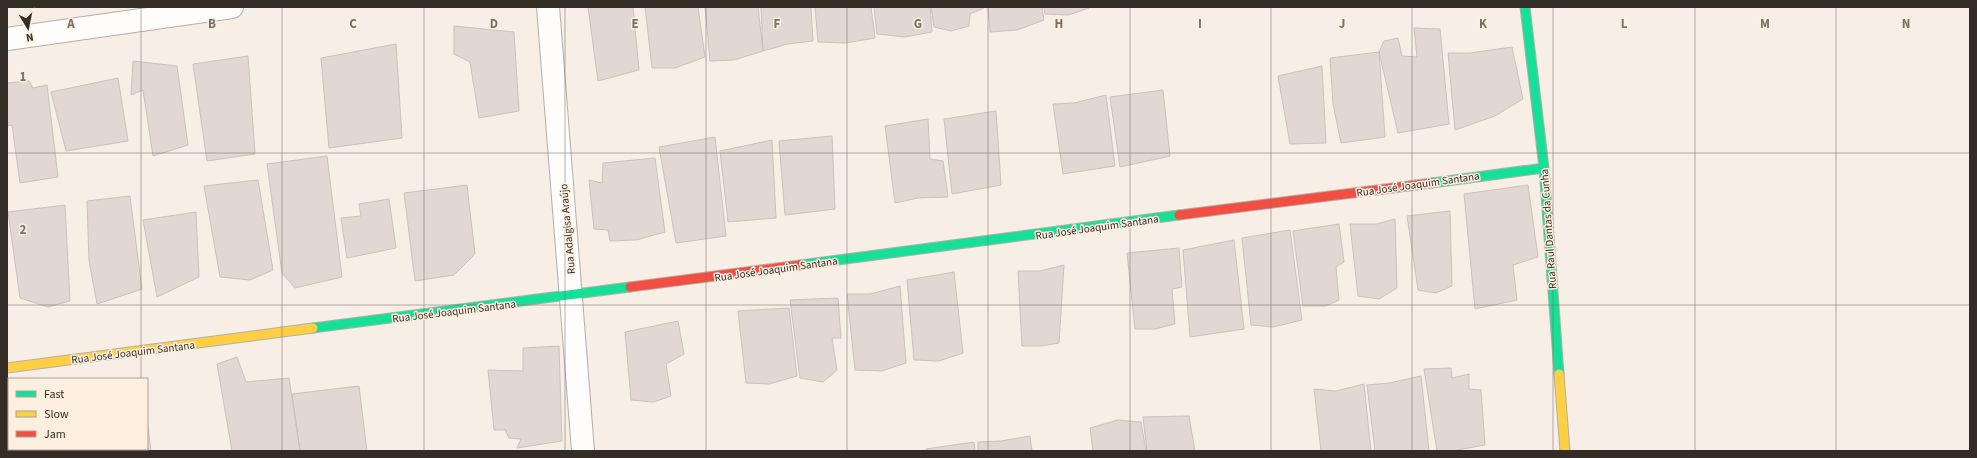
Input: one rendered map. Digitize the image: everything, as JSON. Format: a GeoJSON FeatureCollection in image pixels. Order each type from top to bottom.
{"type":"FeatureCollection","features":[{"type":"Feature","properties":{"kind":"street"},"geometry":{"type":"LineString","coordinates":[[7,39],[232,7]]}},
{"type":"Feature","properties":{"kind":"street","name":"Rua Adalgisa Araújo"},"geometry":{"type":"LineString","coordinates":[[548,7],[572,296],[583,451]]}},
{"type":"Feature","properties":{"kind":"street","name":"Rua Raul Dantas da Cunha"},"geometry":{"type":"LineString","coordinates":[[1525,7],[1544,168],[1565,451]]}},
{"type":"Feature","properties":{"kind":"street","name":"Rua José Joaquim Santana"},"geometry":{"type":"LineString","coordinates":[[7,368],[572,296],[1544,168]]}},
{"type":"Feature","properties":{"kind":"building"},"geometry":{"type":"Polygon","coordinates":[[[588,7],[633,7],[639,70],[598,81],[588,7]]]}},
{"type":"Feature","properties":{"kind":"building"},"geometry":{"type":"Polygon","coordinates":[[[645,7],[698,7],[705,57],[675,68],[652,68],[645,7]]]}},
{"type":"Feature","properties":{"kind":"building"},"geometry":{"type":"Polygon","coordinates":[[[705,7],[758,7],[763,51],[734,60],[710,61],[705,7]]]}},
{"type":"Feature","properties":{"kind":"building"},"geometry":{"type":"Polygon","coordinates":[[[761,7],[811,7],[813,41],[788,44],[763,51],[761,7]]]}},
{"type":"Feature","properties":{"kind":"building"},"geometry":{"type":"Polygon","coordinates":[[[815,7],[871,7],[875,38],[845,43],[818,42],[815,7]]]}},
{"type":"Feature","properties":{"kind":"building"},"geometry":{"type":"Polygon","coordinates":[[[874,7],[930,7],[932,32],[905,37],[877,34],[874,7]]]}},
{"type":"Feature","properties":{"kind":"building"},"geometry":{"type":"Polygon","coordinates":[[[931,7],[984,8],[970,14],[969,26],[951,31],[934,27],[931,7]]]}},
{"type":"Feature","properties":{"kind":"building"},"geometry":{"type":"Polygon","coordinates":[[[988,7],[1042,7],[1044,20],[1017,30],[990,32],[988,7]]]}},
{"type":"Feature","properties":{"kind":"building"},"geometry":{"type":"Polygon","coordinates":[[[1044,7],[1089,8],[1068,15],[1045,14],[1044,7]]]}},
{"type":"Feature","properties":{"kind":"building"},"geometry":{"type":"Polygon","coordinates":[[[454,26],[514,32],[519,111],[479,118],[470,62],[454,54],[454,26]]]}},
{"type":"Feature","properties":{"kind":"building"},"geometry":{"type":"Polygon","coordinates":[[[1414,28],[1440,29],[1449,124],[1398,133],[1379,52],[1384,41],[1398,38],[1402,56],[1417,57],[1414,28]]]}},
{"type":"Feature","properties":{"kind":"building"},"geometry":{"type":"Polygon","coordinates":[[[396,44],[402,138],[329,148],[321,58],[396,44]]]}},
{"type":"Feature","properties":{"kind":"building"},"geometry":{"type":"Polygon","coordinates":[[[1512,47],[1523,99],[1495,116],[1455,130],[1448,53],[1470,53],[1512,47]]]}},
{"type":"Feature","properties":{"kind":"building"},"geometry":{"type":"Polygon","coordinates":[[[1379,52],[1385,137],[1341,143],[1333,104],[1330,58],[1379,52]]]}},
{"type":"Feature","properties":{"kind":"building"},"geometry":{"type":"Polygon","coordinates":[[[248,56],[255,154],[207,161],[193,64],[248,56]]]}},
{"type":"Feature","properties":{"kind":"building"},"geometry":{"type":"Polygon","coordinates":[[[133,61],[177,66],[188,145],[153,156],[143,90],[131,95],[133,61]]]}},
{"type":"Feature","properties":{"kind":"building"},"geometry":{"type":"Polygon","coordinates":[[[1322,66],[1326,143],[1290,144],[1278,76],[1322,66]]]}},
{"type":"Feature","properties":{"kind":"building"},"geometry":{"type":"Polygon","coordinates":[[[118,78],[128,141],[66,151],[51,92],[118,78]]]}},
{"type":"Feature","properties":{"kind":"building"},"geometry":{"type":"Polygon","coordinates":[[[29,81],[33,88],[47,85],[58,177],[20,183],[12,125],[7,126],[7,83],[29,81]]]}},
{"type":"Feature","properties":{"kind":"building"},"geometry":{"type":"Polygon","coordinates":[[[1163,90],[1170,156],[1120,167],[1110,97],[1163,90]]]}},
{"type":"Feature","properties":{"kind":"building"},"geometry":{"type":"Polygon","coordinates":[[[1106,95],[1115,166],[1063,174],[1053,104],[1074,103],[1106,95]]]}},
{"type":"Feature","properties":{"kind":"building"},"geometry":{"type":"Polygon","coordinates":[[[996,111],[1001,185],[952,194],[944,119],[996,111]]]}},
{"type":"Feature","properties":{"kind":"building"},"geometry":{"type":"Polygon","coordinates":[[[928,119],[930,159],[943,161],[948,197],[918,198],[895,203],[885,126],[928,119]]]}},
{"type":"Feature","properties":{"kind":"building"},"geometry":{"type":"Polygon","coordinates":[[[832,136],[835,209],[785,215],[779,141],[832,136]]]}},
{"type":"Feature","properties":{"kind":"building"},"geometry":{"type":"Polygon","coordinates":[[[715,137],[726,236],[676,243],[659,147],[715,137]]]}},
{"type":"Feature","properties":{"kind":"building"},"geometry":{"type":"Polygon","coordinates":[[[772,140],[776,218],[728,222],[720,151],[772,140]]]}},
{"type":"Feature","properties":{"kind":"building"},"geometry":{"type":"Polygon","coordinates":[[[327,156],[342,277],[295,288],[282,273],[267,164],[327,156]]]}},
{"type":"Feature","properties":{"kind":"building"},"geometry":{"type":"Polygon","coordinates":[[[655,158],[665,232],[636,240],[610,241],[608,230],[594,229],[589,180],[602,183],[603,163],[655,158]]]}},
{"type":"Feature","properties":{"kind":"building"},"geometry":{"type":"Polygon","coordinates":[[[258,180],[273,270],[250,280],[220,277],[204,186],[258,180]]]}},
{"type":"Feature","properties":{"kind":"building"},"geometry":{"type":"Polygon","coordinates":[[[467,185],[475,254],[454,275],[415,281],[404,193],[467,185]]]}},
{"type":"Feature","properties":{"kind":"building"},"geometry":{"type":"Polygon","coordinates":[[[1528,185],[1538,257],[1513,265],[1517,300],[1475,309],[1464,194],[1528,185]]]}},
{"type":"Feature","properties":{"kind":"building"},"geometry":{"type":"Polygon","coordinates":[[[130,196],[142,289],[97,304],[89,261],[87,201],[130,196]]]}},
{"type":"Feature","properties":{"kind":"building"},"geometry":{"type":"Polygon","coordinates":[[[389,199],[396,248],[347,258],[341,218],[361,216],[359,204],[389,199]]]}},
{"type":"Feature","properties":{"kind":"building"},"geometry":{"type":"Polygon","coordinates":[[[65,205],[70,301],[48,307],[20,298],[8,212],[65,205]]]}},
{"type":"Feature","properties":{"kind":"building"},"geometry":{"type":"Polygon","coordinates":[[[1450,211],[1452,286],[1436,293],[1418,290],[1407,216],[1450,211]]]}},
{"type":"Feature","properties":{"kind":"building"},"geometry":{"type":"Polygon","coordinates":[[[196,212],[199,277],[157,297],[143,220],[196,212]]]}},
{"type":"Feature","properties":{"kind":"building"},"geometry":{"type":"Polygon","coordinates":[[[1395,219],[1397,288],[1379,299],[1358,296],[1350,224],[1376,224],[1395,219]]]}},
{"type":"Feature","properties":{"kind":"building"},"geometry":{"type":"Polygon","coordinates":[[[1339,224],[1344,262],[1336,267],[1339,300],[1326,306],[1303,306],[1293,231],[1339,224]]]}},
{"type":"Feature","properties":{"kind":"building"},"geometry":{"type":"Polygon","coordinates":[[[1290,230],[1302,320],[1273,327],[1251,325],[1242,238],[1290,230]]]}},
{"type":"Feature","properties":{"kind":"building"},"geometry":{"type":"Polygon","coordinates":[[[1234,240],[1244,329],[1190,337],[1183,250],[1234,240]]]}},
{"type":"Feature","properties":{"kind":"building"},"geometry":{"type":"Polygon","coordinates":[[[1179,248],[1182,287],[1172,289],[1175,324],[1155,329],[1135,329],[1127,253],[1179,248]]]}},
{"type":"Feature","properties":{"kind":"building"},"geometry":{"type":"Polygon","coordinates":[[[1064,265],[1059,343],[1041,346],[1022,346],[1018,271],[1040,271],[1064,265]]]}},
{"type":"Feature","properties":{"kind":"building"},"geometry":{"type":"Polygon","coordinates":[[[954,272],[963,353],[939,361],[914,360],[907,280],[954,272]]]}},
{"type":"Feature","properties":{"kind":"building"},"geometry":{"type":"Polygon","coordinates":[[[900,286],[906,363],[882,371],[855,370],[847,294],[870,294],[900,286]]]}},
{"type":"Feature","properties":{"kind":"building"},"geometry":{"type":"Polygon","coordinates":[[[838,298],[841,338],[832,338],[837,370],[823,382],[800,378],[790,300],[838,298]]]}},
{"type":"Feature","properties":{"kind":"building"},"geometry":{"type":"Polygon","coordinates":[[[789,308],[797,376],[769,384],[746,383],[738,311],[789,308]]]}},
{"type":"Feature","properties":{"kind":"building"},"geometry":{"type":"Polygon","coordinates":[[[678,321],[684,354],[666,364],[671,396],[654,402],[631,400],[625,332],[678,321]]]}},
{"type":"Feature","properties":{"kind":"building"},"geometry":{"type":"Polygon","coordinates":[[[559,346],[562,441],[517,448],[521,439],[509,438],[505,430],[494,430],[488,370],[523,371],[523,348],[559,346]]]}},
{"type":"Feature","properties":{"kind":"building"},"geometry":{"type":"Polygon","coordinates":[[[237,357],[246,382],[289,378],[300,451],[232,451],[217,364],[237,357]]]}},
{"type":"Feature","properties":{"kind":"building"},"geometry":{"type":"Polygon","coordinates":[[[1451,368],[1452,378],[1469,374],[1469,389],[1481,390],[1485,445],[1452,451],[1437,451],[1424,369],[1451,368]]]}},
{"type":"Feature","properties":{"kind":"building"},"geometry":{"type":"Polygon","coordinates":[[[1421,376],[1429,451],[1375,451],[1367,385],[1389,383],[1421,376]]]}},
{"type":"Feature","properties":{"kind":"building"},"geometry":{"type":"Polygon","coordinates":[[[1364,384],[1371,451],[1321,451],[1314,389],[1336,391],[1364,384]]]}},
{"type":"Feature","properties":{"kind":"building"},"geometry":{"type":"Polygon","coordinates":[[[359,386],[367,451],[300,451],[292,394],[359,386]]]}},
{"type":"Feature","properties":{"kind":"building"},"geometry":{"type":"Polygon","coordinates":[[[1189,416],[1195,451],[1147,451],[1143,417],[1189,416]]]}},
{"type":"Feature","properties":{"kind":"building"},"geometry":{"type":"Polygon","coordinates":[[[1118,420],[1141,422],[1146,451],[1093,451],[1090,428],[1118,420]]]}},
{"type":"Feature","properties":{"kind":"building"},"geometry":{"type":"Polygon","coordinates":[[[148,426],[151,451],[89,451],[148,450],[148,426]]]}},
{"type":"Feature","properties":{"kind":"building"},"geometry":{"type":"Polygon","coordinates":[[[1030,436],[1032,451],[978,451],[978,442],[1001,441],[1030,436]]]}},
{"type":"Feature","properties":{"kind":"building"},"geometry":{"type":"Polygon","coordinates":[[[974,442],[975,451],[926,451],[926,449],[974,442]]]}},
{"type":"Feature","properties":{"kind":"building"},"geometry":{"type":"Polygon","coordinates":[[[72,450],[73,451],[16,451],[72,450]]]}},
{"type":"Feature","properties":{"kind":"traffic: fast"},"geometry":{"type":"LineString","coordinates":[[1525,7],[1544,168],[1559,374]]}},
{"type":"Feature","properties":{"kind":"traffic: fast"},"geometry":{"type":"LineString","coordinates":[[1432,183],[1544,168]]}},
{"type":"Feature","properties":{"kind":"traffic: fast"},"geometry":{"type":"LineString","coordinates":[[800,265],[1179,215]]}},
{"type":"Feature","properties":{"kind":"traffic: fast"},"geometry":{"type":"LineString","coordinates":[[313,328],[630,287]]}},
{"type":"Feature","properties":{"kind":"traffic: slow"},"geometry":{"type":"LineString","coordinates":[[7,368],[313,328]]}},
{"type":"Feature","properties":{"kind":"traffic: slow"},"geometry":{"type":"LineString","coordinates":[[1559,374],[1565,451]]}},
{"type":"Feature","properties":{"kind":"traffic: jam"},"geometry":{"type":"LineString","coordinates":[[1179,215],[1432,183]]}},
{"type":"Feature","properties":{"kind":"traffic: jam"},"geometry":{"type":"LineString","coordinates":[[630,287],[800,265]]}}]}
